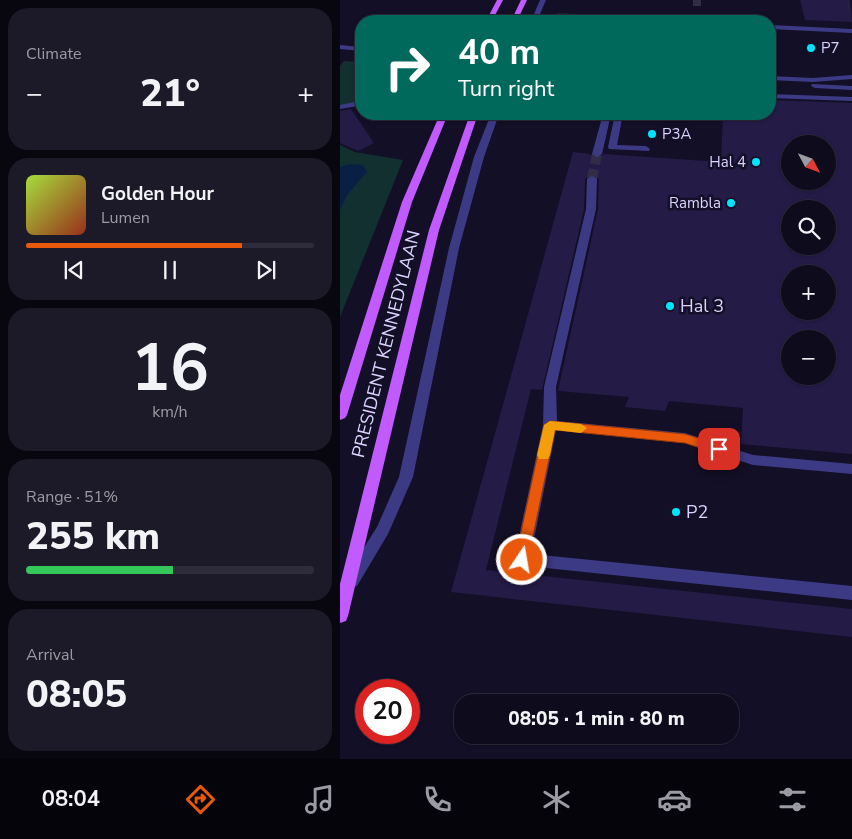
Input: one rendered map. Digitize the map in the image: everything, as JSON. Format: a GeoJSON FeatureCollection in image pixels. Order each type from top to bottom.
{"type":"FeatureCollection","features":[{"type":"Feature","properties":{"kind":"main road"},"geometry":{"type":"LineString","coordinates":[[492,15],[500,0]]}},
{"type":"Feature","properties":{"kind":"main road"},"geometry":{"type":"LineString","coordinates":[[517,15],[524,0]]}},
{"type":"Feature","properties":{"kind":"main road","name":"PRESIDENT KENNEDYLAAN"},"geometry":{"type":"LineString","coordinates":[[340,414],[407,202],[441,120]]}},
{"type":"Feature","properties":{"kind":"main road","name":"PRESIDENT KENNEDYLAAN"},"geometry":{"type":"LineString","coordinates":[[340,616],[434,230],[472,120]]}},
{"type":"Feature","properties":{"kind":"lane"},"geometry":{"type":"LineString","coordinates":[[537,15],[543,0]]}},
{"type":"Feature","properties":{"kind":"lane"},"geometry":{"type":"LineString","coordinates":[[776,27],[852,32]]}},
{"type":"Feature","properties":{"kind":"lane"},"geometry":{"type":"LineString","coordinates":[[340,47],[355,48]]}},
{"type":"Feature","properties":{"kind":"lane"},"geometry":{"type":"LineString","coordinates":[[340,53],[355,54]]}},
{"type":"Feature","properties":{"kind":"lane"},"geometry":{"type":"LineString","coordinates":[[776,70],[813,73]]}},
{"type":"Feature","properties":{"kind":"lane"},"geometry":{"type":"LineString","coordinates":[[776,78],[813,80],[852,76]]}},
{"type":"Feature","properties":{"kind":"lane"},"geometry":{"type":"LineString","coordinates":[[776,84],[852,88]]}},
{"type":"Feature","properties":{"kind":"lane"},"geometry":{"type":"LineString","coordinates":[[776,96],[852,99]]}},
{"type":"Feature","properties":{"kind":"lane"},"geometry":{"type":"LineString","coordinates":[[340,107],[355,104]]}},
{"type":"Feature","properties":{"kind":"lane"},"geometry":{"type":"LineString","coordinates":[[348,585],[382,530],[406,477],[454,248],[479,157],[493,120]]}},
{"type":"Feature","properties":{"kind":"lane"},"geometry":{"type":"LineString","coordinates":[[597,154],[606,120]]}},
{"type":"Feature","properties":{"kind":"lane"},"geometry":{"type":"LineString","coordinates":[[617,120],[612,147],[646,149]]}},
{"type":"Feature","properties":{"kind":"lane"},"geometry":{"type":"LineString","coordinates":[[592,179],[591,209],[550,387],[550,425],[522,560],[852,593]]}},
{"type":"Feature","properties":{"kind":"lane"},"geometry":{"type":"LineString","coordinates":[[550,425],[685,438],[753,460],[852,469]]}},
{"type":"Feature","properties":{"kind":"green space"},"geometry":{"type":"Polygon","coordinates":[[[557,13],[598,15],[556,15],[557,13]]]}},
{"type":"Feature","properties":{"kind":"green space"},"geometry":{"type":"Polygon","coordinates":[[[344,61],[355,62],[355,103],[340,107],[340,66],[344,61]]]}},
{"type":"Feature","properties":{"kind":"green space"},"geometry":{"type":"Polygon","coordinates":[[[340,145],[355,152],[403,160],[340,317],[340,145]]]}},
{"type":"Feature","properties":{"kind":"water"},"geometry":{"type":"Polygon","coordinates":[[[350,164],[363,165],[367,172],[348,194],[340,210],[340,167],[350,164]]]}},
{"type":"Feature","properties":{"kind":"building"},"geometry":{"type":"Polygon","coordinates":[[[800,0],[850,0],[852,22],[805,20],[800,0]]]}},
{"type":"Feature","properties":{"kind":"building"},"geometry":{"type":"Polygon","coordinates":[[[776,100],[852,103],[852,454],[741,444],[743,408],[669,401],[665,411],[625,407],[629,397],[558,391],[598,209],[599,179],[591,174],[585,179],[584,209],[542,390],[531,389],[486,570],[852,609],[852,637],[451,592],[573,152],[590,154],[596,159],[604,154],[721,162],[723,120],[776,120],[776,100]]]}},
{"type":"Feature","properties":{"kind":"building"},"geometry":{"type":"Polygon","coordinates":[[[351,109],[355,115],[355,120],[358,120],[374,143],[358,151],[340,143],[340,111],[351,109]]]}},
{"type":"Feature","properties":{"kind":"tunnel"},"geometry":{"type":"LineString","coordinates":[[697,0],[697,6]]}},
{"type":"Feature","properties":{"kind":"tunnel"},"geometry":{"type":"LineString","coordinates":[[592,179],[597,154]]}},
{"type":"Feature","properties":{"kind":"slow traffic"},"geometry":{"type":"LineString","coordinates":[[543,455],[550,425],[581,428]]}},
{"type":"Feature","properties":{"kind":"place","name":"P7"},"geometry":{"type":"Point","coordinates":[811,48]}},
{"type":"Feature","properties":{"kind":"place","name":"P3A"},"geometry":{"type":"Point","coordinates":[652,134]}},
{"type":"Feature","properties":{"kind":"place","name":"Hal 4"},"geometry":{"type":"Point","coordinates":[756,162]}},
{"type":"Feature","properties":{"kind":"place","name":"Rambla"},"geometry":{"type":"Point","coordinates":[731,203]}},
{"type":"Feature","properties":{"kind":"place","name":"Hal 3"},"geometry":{"type":"Point","coordinates":[670,306]}},
{"type":"Feature","properties":{"kind":"place","name":"P2"},"geometry":{"type":"Point","coordinates":[676,512]}},
{"type":"Feature","properties":{"kind":"route"},"geometry":{"type":"LineString","coordinates":[[522,560],[550,425],[685,438],[719,449]]}}]}
